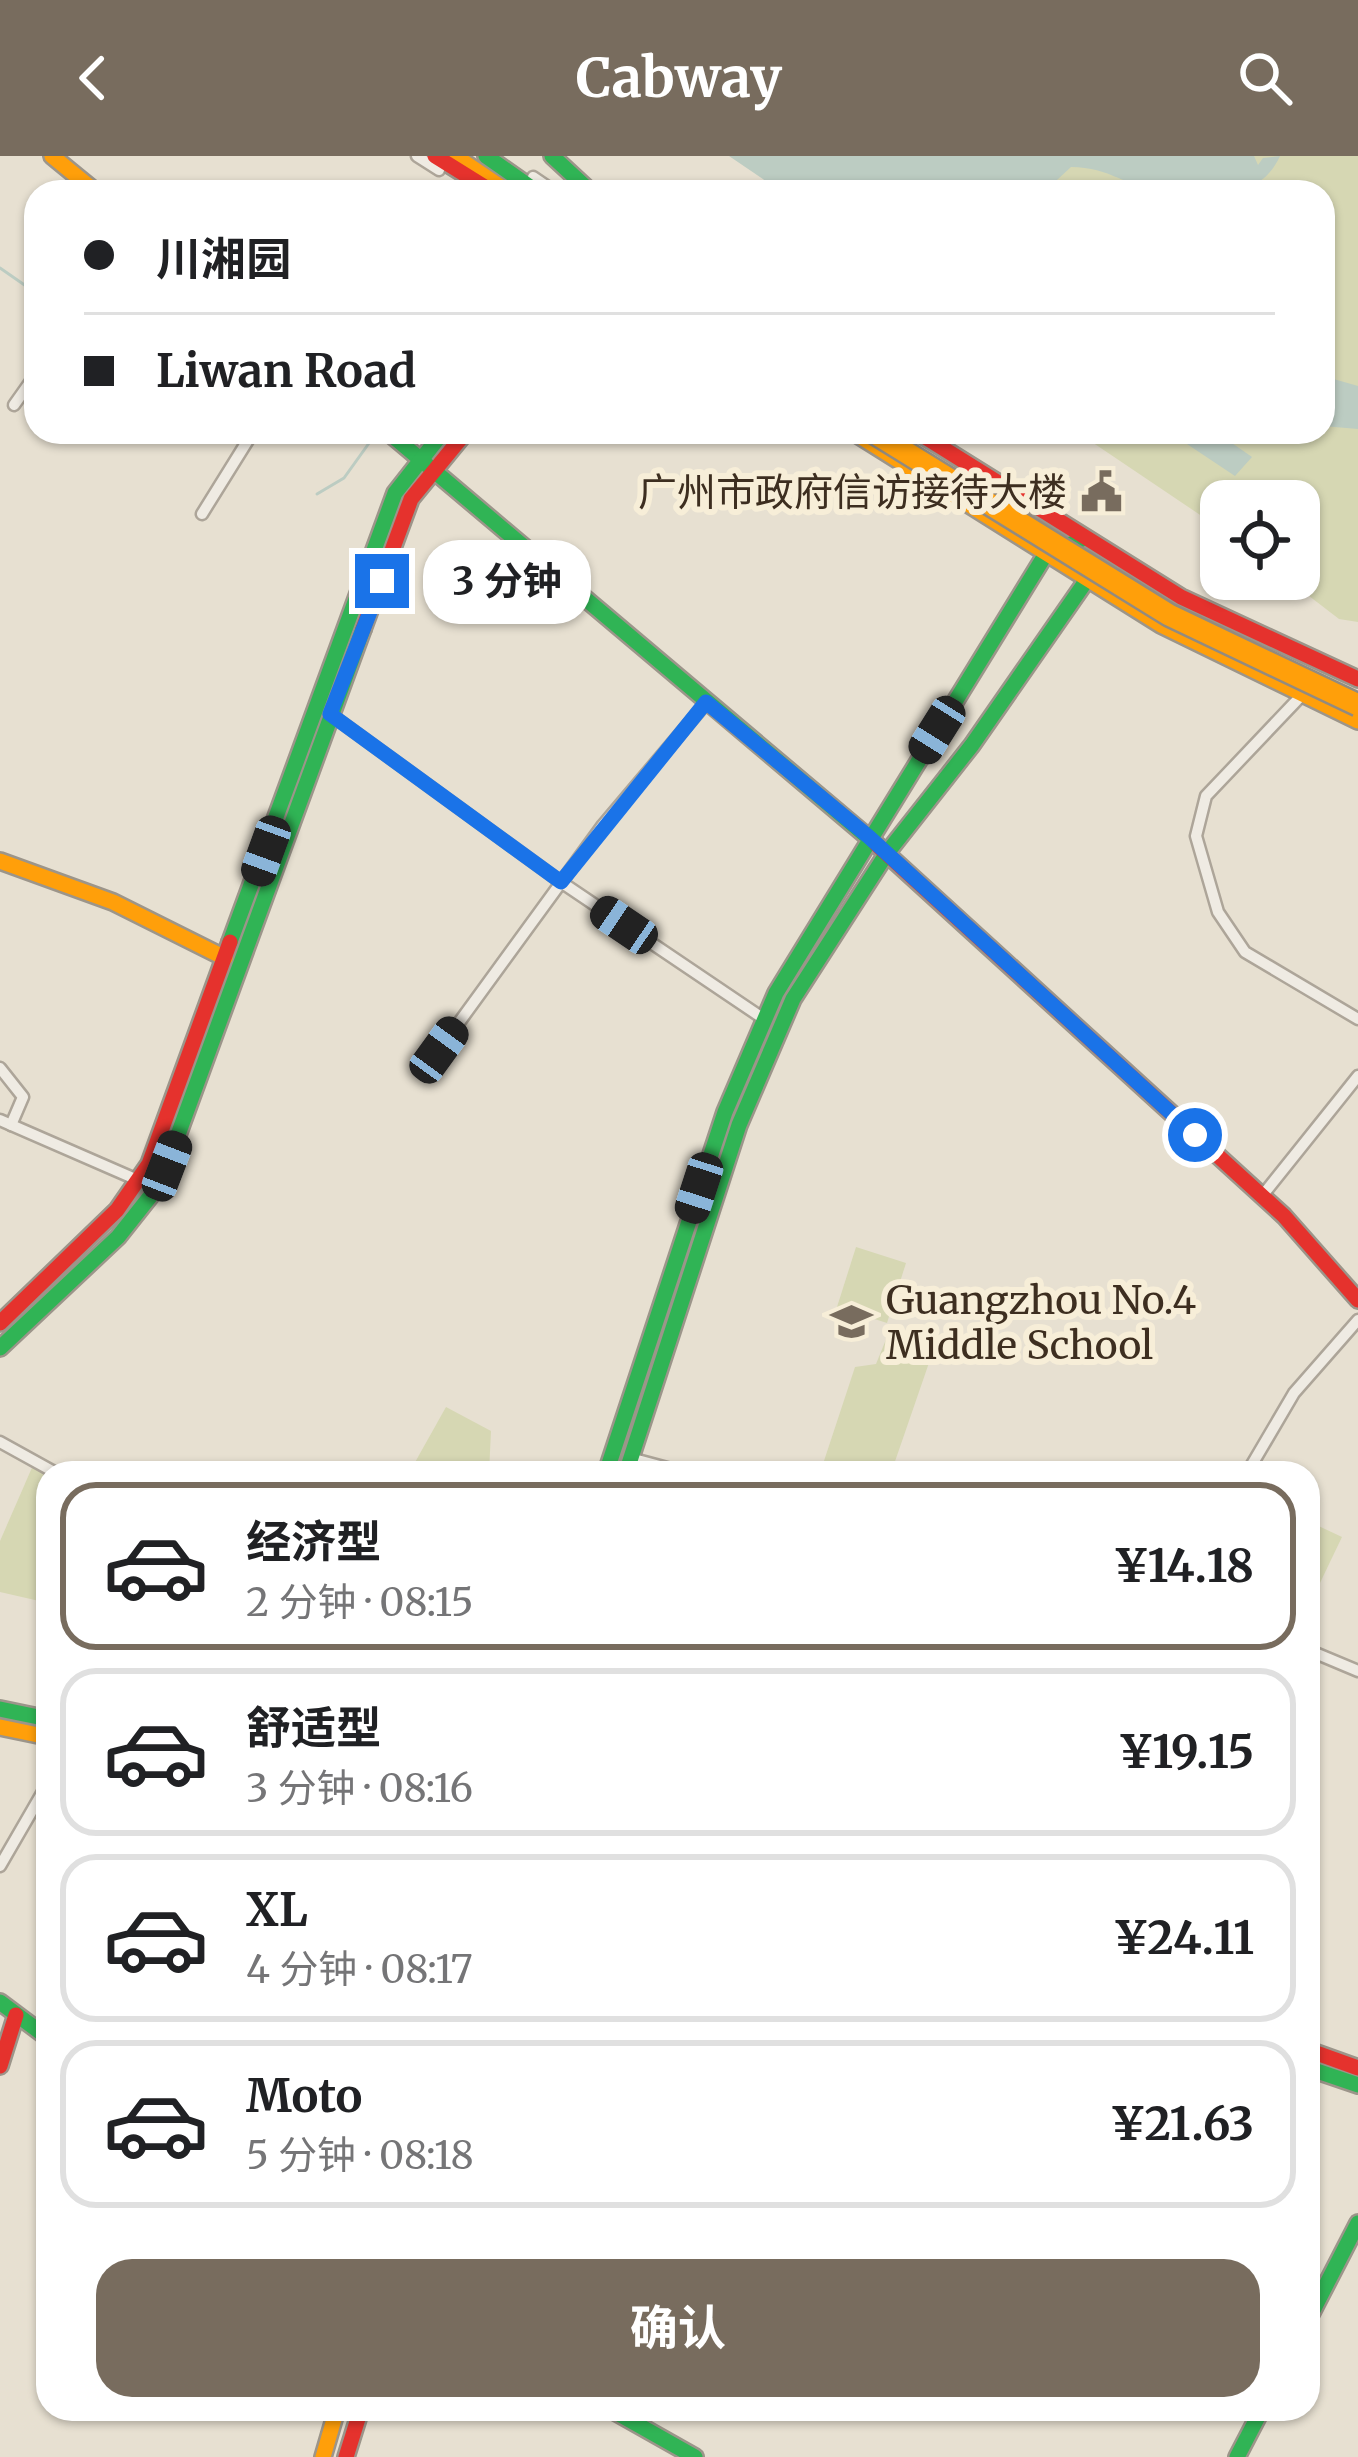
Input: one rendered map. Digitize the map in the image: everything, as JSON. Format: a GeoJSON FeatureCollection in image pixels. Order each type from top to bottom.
{"type":"FeatureCollection","features":[{"type":"Feature","properties":{"kind":"main road"},"geometry":{"type":"LineString","coordinates":[[52,156],[81,180]]}},
{"type":"Feature","properties":{"kind":"main road"},"geometry":{"type":"LineString","coordinates":[[435,156],[474,180]]}},
{"type":"Feature","properties":{"kind":"main road"},"geometry":{"type":"LineString","coordinates":[[486,156],[517,180]]}},
{"type":"Feature","properties":{"kind":"main road"},"geometry":{"type":"LineString","coordinates":[[552,156],[578,180]]}},
{"type":"Feature","properties":{"kind":"main road"},"geometry":{"type":"LineString","coordinates":[[462,157],[509,180]]}},
{"type":"Feature","properties":{"kind":"main road"},"geometry":{"type":"LineString","coordinates":[[462,157],[492,180]]}},
{"type":"Feature","properties":{"kind":"main road"},"geometry":{"type":"LineString","coordinates":[[401,444],[887,853],[1262,1196],[1358,1300]]}},
{"type":"Feature","properties":{"kind":"main road"},"geometry":{"type":"LineString","coordinates":[[426,467],[437,444]]}},
{"type":"Feature","properties":{"kind":"main road"},"geometry":{"type":"LineString","coordinates":[[0,1348],[151,1200],[403,496],[452,444]]}},
{"type":"Feature","properties":{"kind":"main road"},"geometry":{"type":"LineString","coordinates":[[872,444],[1084,584],[1162,629],[1358,721]]}},
{"type":"Feature","properties":{"kind":"main road"},"geometry":{"type":"LineString","coordinates":[[892,444],[1160,614],[1358,705]]}},
{"type":"Feature","properties":{"kind":"main road"},"geometry":{"type":"LineString","coordinates":[[914,444],[1170,606],[1358,693]]}},
{"type":"Feature","properties":{"kind":"main road"},"geometry":{"type":"LineString","coordinates":[[935,444],[1181,597],[1358,679]]}},
{"type":"Feature","properties":{"kind":"main road"},"geometry":{"type":"LineString","coordinates":[[946,492],[965,464]]}},
{"type":"Feature","properties":{"kind":"main road"},"geometry":{"type":"LineString","coordinates":[[0,1323],[117,1210],[140,1181],[234,963],[330,714],[403,496]]}},
{"type":"Feature","properties":{"kind":"main road"},"geometry":{"type":"LineString","coordinates":[[630,1461],[760,1071],[855,881],[869,837],[1044,557],[1084,538]]}},
{"type":"Feature","properties":{"kind":"main road"},"geometry":{"type":"LineString","coordinates":[[610,1461],[725,1112],[764,1019],[855,881],[887,853],[972,745],[1084,584],[1084,538]]}},
{"type":"Feature","properties":{"kind":"main road"},"geometry":{"type":"LineString","coordinates":[[1162,629],[1181,597]]}},
{"type":"Feature","properties":{"kind":"main road"},"geometry":{"type":"LineString","coordinates":[[0,862],[113,902],[234,963]]}},
{"type":"Feature","properties":{"kind":"main road"},"geometry":{"type":"LineString","coordinates":[[0,1709],[36,1716]]}},
{"type":"Feature","properties":{"kind":"main road"},"geometry":{"type":"LineString","coordinates":[[0,1726],[36,1734]]}},
{"type":"Feature","properties":{"kind":"main road"},"geometry":{"type":"LineString","coordinates":[[0,2066],[8,2009],[36,2029]]}},
{"type":"Feature","properties":{"kind":"main road"},"geometry":{"type":"LineString","coordinates":[[1320,2054],[1358,2068]]}},
{"type":"Feature","properties":{"kind":"main road"},"geometry":{"type":"LineString","coordinates":[[1320,2072],[1358,2085]]}},
{"type":"Feature","properties":{"kind":"main road"},"geometry":{"type":"LineString","coordinates":[[1320,2297],[1358,2223]]}},
{"type":"Feature","properties":{"kind":"main road"},"geometry":{"type":"LineString","coordinates":[[323,2457],[334,2421]]}},
{"type":"Feature","properties":{"kind":"main road"},"geometry":{"type":"LineString","coordinates":[[346,2457],[357,2421]]}},
{"type":"Feature","properties":{"kind":"main road"},"geometry":{"type":"LineString","coordinates":[[631,2421],[695,2457]]}},
{"type":"Feature","properties":{"kind":"main road"},"geometry":{"type":"LineString","coordinates":[[1238,2457],[1256,2421]]}},
{"type":"Feature","properties":{"kind":"street"},"geometry":{"type":"LineString","coordinates":[[416,156],[454,180]]}},
{"type":"Feature","properties":{"kind":"street"},"geometry":{"type":"LineString","coordinates":[[503,156],[538,180]]}},
{"type":"Feature","properties":{"kind":"street"},"geometry":{"type":"LineString","coordinates":[[14,405],[24,391]]}},
{"type":"Feature","properties":{"kind":"street"},"geometry":{"type":"LineString","coordinates":[[202,514],[246,444]]}},
{"type":"Feature","properties":{"kind":"street"},"geometry":{"type":"LineString","coordinates":[[1300,697],[1206,796],[1196,836],[1218,911],[1245,952],[1358,1019]]}},
{"type":"Feature","properties":{"kind":"street"},"geometry":{"type":"LineString","coordinates":[[439,1050],[561,882],[706,702]]}},
{"type":"Feature","properties":{"kind":"street"},"geometry":{"type":"LineString","coordinates":[[330,714],[561,882],[764,1019]]}},
{"type":"Feature","properties":{"kind":"street"},"geometry":{"type":"LineString","coordinates":[[0,1067],[23,1096],[6,1123],[140,1181]]}},
{"type":"Feature","properties":{"kind":"street"},"geometry":{"type":"LineString","coordinates":[[1262,1196],[1358,1076]]}},
{"type":"Feature","properties":{"kind":"street"},"geometry":{"type":"LineString","coordinates":[[1254,1461],[1294,1393],[1358,1320]]}},
{"type":"Feature","properties":{"kind":"street"},"geometry":{"type":"LineString","coordinates":[[0,1442],[36,1462]]}},
{"type":"Feature","properties":{"kind":"street"},"geometry":{"type":"LineString","coordinates":[[1320,1655],[1358,1671]]}},
{"type":"Feature","properties":{"kind":"street"},"geometry":{"type":"LineString","coordinates":[[0,1866],[36,1804]]}},
{"type":"Feature","properties":{"kind":"green space"},"geometry":{"type":"Polygon","coordinates":[[[737,156],[1358,156],[1358,622],[1339,619],[1314,600],[1320,600],[1320,480],[1200,480],[1200,515],[1095,444],[1335,444],[1335,180],[770,180],[737,156]]]}},
{"type":"Feature","properties":{"kind":"green space"},"geometry":{"type":"Polygon","coordinates":[[[856,1247],[906,1263],[887,1323],[837,1307],[856,1247]]]}},
{"type":"Feature","properties":{"kind":"green space"},"geometry":{"type":"Polygon","coordinates":[[[887,1337],[931,1357],[895,1461],[824,1461],[855,1367],[876,1364],[887,1337]]]}},
{"type":"Feature","properties":{"kind":"green space"},"geometry":{"type":"Polygon","coordinates":[[[446,1407],[491,1431],[490,1461],[416,1461],[446,1407]]]}},
{"type":"Feature","properties":{"kind":"green space"},"geometry":{"type":"Polygon","coordinates":[[[34,1463],[36,1600],[0,1592],[0,1541],[34,1463]]]}},
{"type":"Feature","properties":{"kind":"green space"},"geometry":{"type":"Polygon","coordinates":[[[1320,1527],[1342,1537],[1320,1583],[1320,1527]]]}},
{"type":"Feature","properties":{"kind":"shaded area"},"geometry":{"type":"Polygon","coordinates":[[[729,156],[1254,156],[1258,165],[1263,158],[1280,156],[1261,180],[1124,180],[1071,167],[1057,180],[764,180],[729,156]]]}},
{"type":"Feature","properties":{"kind":"shaded area"},"geometry":{"type":"Polygon","coordinates":[[[1335,379],[1358,386],[1358,429],[1335,427],[1335,379]]]}},
{"type":"Feature","properties":{"kind":"shaded area"},"geometry":{"type":"Polygon","coordinates":[[[1187,444],[1233,444],[1252,457],[1235,476],[1187,444]]]}},
{"type":"Feature","properties":{"kind":"waterway"},"geometry":{"type":"LineString","coordinates":[[0,268],[24,285]]}},
{"type":"Feature","properties":{"kind":"waterway"},"geometry":{"type":"LineString","coordinates":[[317,494],[344,478],[368,444]]}},
{"type":"Feature","properties":{"kind":"traffic: fast"},"geometry":{"type":"LineString","coordinates":[[486,156],[520,180]]}},
{"type":"Feature","properties":{"kind":"traffic: fast"},"geometry":{"type":"LineString","coordinates":[[552,156],[578,180]]}},
{"type":"Feature","properties":{"kind":"traffic: fast"},"geometry":{"type":"LineString","coordinates":[[402,444],[876,844]]}},
{"type":"Feature","properties":{"kind":"traffic: fast"},"geometry":{"type":"LineString","coordinates":[[230,942],[395,493],[434,444]]}},
{"type":"Feature","properties":{"kind":"traffic: fast"},"geometry":{"type":"LineString","coordinates":[[610,1461],[725,1112],[776,993],[1044,557],[1084,538]]}},
{"type":"Feature","properties":{"kind":"traffic: fast"},"geometry":{"type":"LineString","coordinates":[[630,1461],[739,1125],[793,999],[887,853],[972,745],[1084,584],[1084,557]]}},
{"type":"Feature","properties":{"kind":"traffic: fast"},"geometry":{"type":"LineString","coordinates":[[0,1348],[118,1237],[160,1184],[363,629]]}},
{"type":"Feature","properties":{"kind":"traffic: fast"},"geometry":{"type":"LineString","coordinates":[[0,1709],[36,1716]]}},
{"type":"Feature","properties":{"kind":"traffic: fast"},"geometry":{"type":"LineString","coordinates":[[0,2002],[36,2029]]}},
{"type":"Feature","properties":{"kind":"traffic: fast"},"geometry":{"type":"LineString","coordinates":[[1320,2072],[1358,2085]]}},
{"type":"Feature","properties":{"kind":"traffic: fast"},"geometry":{"type":"LineString","coordinates":[[1320,2297],[1358,2223]]}},
{"type":"Feature","properties":{"kind":"traffic: fast"},"geometry":{"type":"LineString","coordinates":[[631,2421],[695,2457]]}},
{"type":"Feature","properties":{"kind":"traffic: fast"},"geometry":{"type":"LineString","coordinates":[[1237,2457],[1256,2421]]}},
{"type":"Feature","properties":{"kind":"traffic: slow"},"geometry":{"type":"LineString","coordinates":[[52,156],[81,180]]}},
{"type":"Feature","properties":{"kind":"traffic: slow"},"geometry":{"type":"LineString","coordinates":[[455,156],[490,180]]}},
{"type":"Feature","properties":{"kind":"traffic: slow"},"geometry":{"type":"LineString","coordinates":[[872,444],[1161,625],[1358,721]]}},
{"type":"Feature","properties":{"kind":"traffic: slow"},"geometry":{"type":"LineString","coordinates":[[892,444],[1169,615],[1358,705]]}},
{"type":"Feature","properties":{"kind":"traffic: slow"},"geometry":{"type":"LineString","coordinates":[[0,861],[113,902],[225,958]]}},
{"type":"Feature","properties":{"kind":"traffic: slow"},"geometry":{"type":"LineString","coordinates":[[0,1727],[36,1734]]}},
{"type":"Feature","properties":{"kind":"traffic: slow"},"geometry":{"type":"LineString","coordinates":[[323,2457],[334,2421]]}},
{"type":"Feature","properties":{"kind":"traffic: jam"},"geometry":{"type":"LineString","coordinates":[[435,156],[474,180]]}},
{"type":"Feature","properties":{"kind":"traffic: jam"},"geometry":{"type":"LineString","coordinates":[[363,629],[411,499],[456,444]]}},
{"type":"Feature","properties":{"kind":"traffic: jam"},"geometry":{"type":"LineString","coordinates":[[936,444],[1181,597],[1358,679]]}},
{"type":"Feature","properties":{"kind":"traffic: jam"},"geometry":{"type":"LineString","coordinates":[[876,844],[1284,1216],[1358,1300]]}},
{"type":"Feature","properties":{"kind":"traffic: jam"},"geometry":{"type":"LineString","coordinates":[[0,1323],[117,1210],[149,1164],[230,942]]}},
{"type":"Feature","properties":{"kind":"traffic: jam"},"geometry":{"type":"LineString","coordinates":[[0,2066],[16,2015]]}},
{"type":"Feature","properties":{"kind":"traffic: jam"},"geometry":{"type":"LineString","coordinates":[[1320,2054],[1358,2068]]}},
{"type":"Feature","properties":{"kind":"traffic: jam"},"geometry":{"type":"LineString","coordinates":[[346,2457],[357,2421]]}},
{"type":"Feature","properties":{"kind":"place","name":"广州市政府信访接待大楼"},"geometry":{"type":"Point","coordinates":[1101,492]}},
{"type":"Feature","properties":{"kind":"place","name":"Guangzhou No.4 Middle School"},"geometry":{"type":"Point","coordinates":[852,1322]}},
{"type":"Feature","properties":{"kind":"route"},"geometry":{"type":"LineString","coordinates":[[382,581],[330,714],[437,787],[561,882],[706,702],[869,837],[1195,1135]]}}]}
